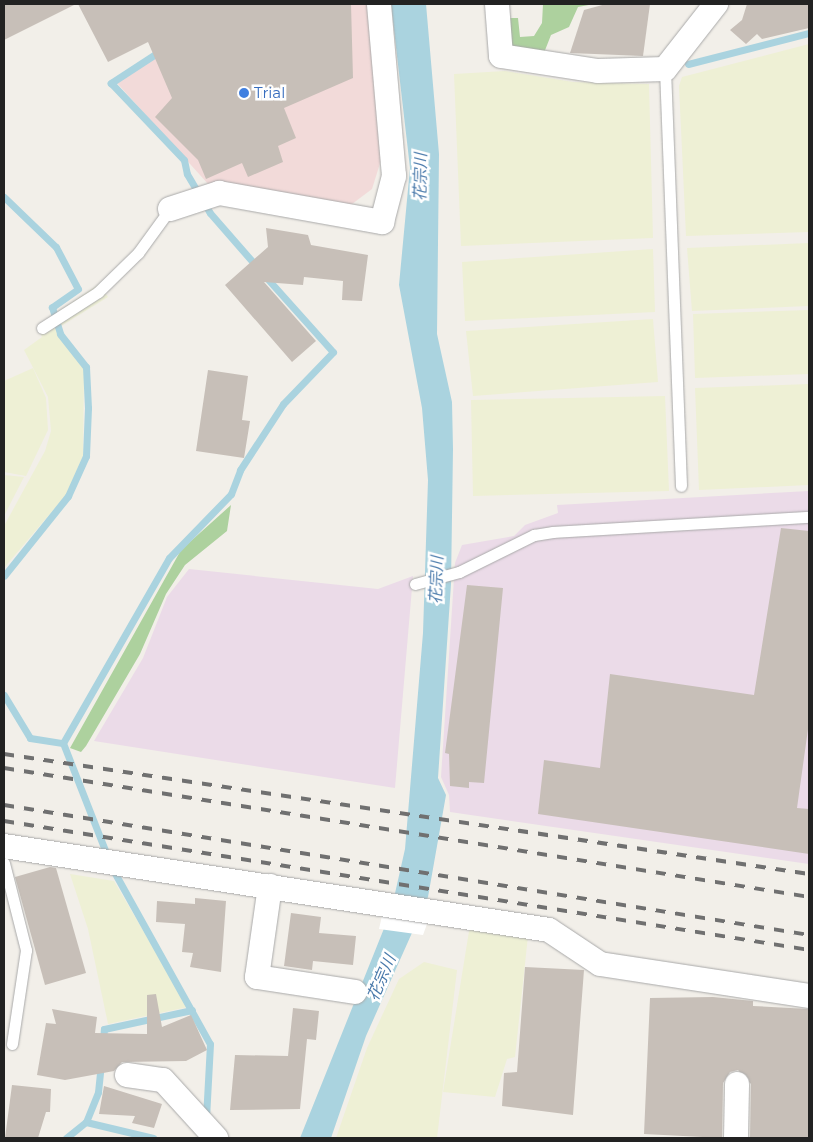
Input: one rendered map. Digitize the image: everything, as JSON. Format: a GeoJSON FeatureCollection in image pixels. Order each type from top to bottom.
{"type":"FeatureCollection","features":[{"type":"Feature","properties":{"kind":"street"},"geometry":{"type":"LineString","coordinates":[[170,209],[219,193],[382,222],[394,176],[379,4]]}},
{"type":"Feature","properties":{"kind":"street"},"geometry":{"type":"LineString","coordinates":[[497,4],[501,56],[598,71],[665,68],[716,4]]}},
{"type":"Feature","properties":{"kind":"street"},"geometry":{"type":"LineString","coordinates":[[4,846],[549,930],[600,964],[809,996]]}},
{"type":"Feature","properties":{"kind":"street"},"geometry":{"type":"LineString","coordinates":[[270,886],[257,976],[355,992]]}},
{"type":"Feature","properties":{"kind":"street"},"geometry":{"type":"LineString","coordinates":[[127,1075],[163,1080],[216,1138]]}},
{"type":"Feature","properties":{"kind":"street"},"geometry":{"type":"LineString","coordinates":[[736,1138],[737,1084]]}},
{"type":"Feature","properties":{"kind":"lane"},"geometry":{"type":"LineString","coordinates":[[665,68],[681,486]]}},
{"type":"Feature","properties":{"kind":"lane"},"geometry":{"type":"LineString","coordinates":[[42,328],[98,292],[138,253],[170,209]]}},
{"type":"Feature","properties":{"kind":"lane"},"geometry":{"type":"LineString","coordinates":[[415,584],[459,572],[534,535],[554,532],[809,518]]}},
{"type":"Feature","properties":{"kind":"lane"},"geometry":{"type":"LineString","coordinates":[[4,863],[26,950],[12,1044]]}},
{"type":"Feature","properties":{"kind":"shaded area"},"geometry":{"type":"Polygon","coordinates":[[[150,4],[370,4],[382,157],[372,189],[352,204],[319,204],[209,185],[117,83],[171,48],[150,4]]]}},
{"type":"Feature","properties":{"kind":"shaded area"},"geometry":{"type":"Polygon","coordinates":[[[809,491],[809,864],[450,812],[449,795],[441,777],[455,563],[462,545],[514,536],[525,525],[558,513],[557,505],[809,491]]]}},
{"type":"Feature","properties":{"kind":"shaded area"},"geometry":{"type":"Polygon","coordinates":[[[189,569],[378,589],[413,576],[395,788],[94,741],[143,658],[167,597],[189,569]]]}},
{"type":"Feature","properties":{"kind":"green space"},"geometry":{"type":"Polygon","coordinates":[[[543,4],[594,4],[578,7],[569,27],[551,35],[542,58],[506,52],[504,18],[518,18],[520,37],[534,36],[542,23],[543,4]]]}},
{"type":"Feature","properties":{"kind":"green space"},"geometry":{"type":"Polygon","coordinates":[[[809,44],[809,232],[686,236],[679,86],[682,77],[809,44]]]}},
{"type":"Feature","properties":{"kind":"green space"},"geometry":{"type":"Polygon","coordinates":[[[505,71],[573,82],[649,84],[653,238],[461,246],[454,74],[505,71]]]}},
{"type":"Feature","properties":{"kind":"green space"},"geometry":{"type":"Polygon","coordinates":[[[809,243],[809,306],[692,311],[687,248],[809,243]]]}},
{"type":"Feature","properties":{"kind":"green space"},"geometry":{"type":"Polygon","coordinates":[[[653,249],[655,312],[465,321],[462,262],[653,249]]]}},
{"type":"Feature","properties":{"kind":"green space"},"geometry":{"type":"Polygon","coordinates":[[[99,284],[108,297],[61,326],[57,333],[84,367],[83,456],[66,495],[4,568],[4,526],[45,451],[51,431],[48,397],[24,350],[42,337],[37,326],[99,284]]]}},
{"type":"Feature","properties":{"kind":"green space"},"geometry":{"type":"Polygon","coordinates":[[[809,310],[809,374],[695,378],[693,314],[809,310]]]}},
{"type":"Feature","properties":{"kind":"green space"},"geometry":{"type":"Polygon","coordinates":[[[653,319],[658,382],[473,396],[466,331],[653,319]]]}},
{"type":"Feature","properties":{"kind":"green space"},"geometry":{"type":"Polygon","coordinates":[[[33,368],[46,398],[48,430],[26,476],[4,472],[4,381],[33,368]]]}},
{"type":"Feature","properties":{"kind":"green space"},"geometry":{"type":"Polygon","coordinates":[[[809,384],[809,485],[699,490],[695,388],[809,384]]]}},
{"type":"Feature","properties":{"kind":"green space"},"geometry":{"type":"Polygon","coordinates":[[[665,396],[669,491],[473,496],[471,400],[665,396]]]}},
{"type":"Feature","properties":{"kind":"green space"},"geometry":{"type":"Polygon","coordinates":[[[4,475],[24,477],[4,516],[4,475]]]}},
{"type":"Feature","properties":{"kind":"green space"},"geometry":{"type":"Polygon","coordinates":[[[231,505],[227,531],[185,565],[166,594],[140,654],[86,746],[81,752],[70,748],[181,550],[231,505]]]}},
{"type":"Feature","properties":{"kind":"green space"},"geometry":{"type":"Polygon","coordinates":[[[70,874],[114,881],[188,1007],[108,1024],[88,929],[70,874]]]}},
{"type":"Feature","properties":{"kind":"green space"},"geometry":{"type":"Polygon","coordinates":[[[470,925],[528,936],[515,1057],[507,1059],[495,1097],[443,1092],[470,925]]]}},
{"type":"Feature","properties":{"kind":"green space"},"geometry":{"type":"Polygon","coordinates":[[[424,962],[457,970],[437,1138],[336,1138],[367,1048],[399,979],[424,962]]]}},
{"type":"Feature","properties":{"kind":"water","name":"花宗川"},"geometry":{"type":"Polygon","coordinates":[[[391,4],[426,4],[439,154],[437,334],[452,402],[453,449],[451,584],[438,778],[446,795],[428,897],[366,1036],[331,1138],[300,1138],[391,911],[405,849],[423,633],[428,480],[422,408],[399,285],[410,168],[391,4]]]}},
{"type":"Feature","properties":{"kind":"pier"},"geometry":{"type":"Polygon","coordinates":[[[387,894],[435,902],[423,935],[379,929],[387,894]]]}},
{"type":"Feature","properties":{"kind":"building"},"geometry":{"type":"Polygon","coordinates":[[[4,4],[76,4],[4,40],[4,4]]]}},
{"type":"Feature","properties":{"kind":"building","name":"Trial"},"geometry":{"type":"Polygon","coordinates":[[[78,4],[351,4],[353,78],[284,108],[296,138],[278,146],[283,162],[248,177],[242,163],[206,179],[198,160],[155,117],[172,98],[148,42],[108,62],[78,4]]]}},
{"type":"Feature","properties":{"kind":"building"},"geometry":{"type":"Polygon","coordinates":[[[606,4],[650,4],[643,56],[570,53],[584,10],[606,4]]]}},
{"type":"Feature","properties":{"kind":"building"},"geometry":{"type":"Polygon","coordinates":[[[747,4],[809,4],[809,28],[762,39],[757,34],[746,44],[730,30],[742,20],[747,4]]]}},
{"type":"Feature","properties":{"kind":"building"},"geometry":{"type":"Polygon","coordinates":[[[266,228],[308,235],[311,245],[368,255],[362,301],[342,300],[343,281],[304,277],[303,285],[264,282],[316,341],[292,362],[225,285],[268,247],[266,228]]]}},
{"type":"Feature","properties":{"kind":"building"},"geometry":{"type":"Polygon","coordinates":[[[208,370],[248,376],[242,420],[250,421],[244,458],[196,451],[208,370]]]}},
{"type":"Feature","properties":{"kind":"building"},"geometry":{"type":"Polygon","coordinates":[[[781,528],[809,531],[809,722],[797,808],[809,809],[809,854],[538,814],[544,760],[600,768],[610,674],[754,695],[781,528]]]}},
{"type":"Feature","properties":{"kind":"building"},"geometry":{"type":"Polygon","coordinates":[[[467,585],[503,588],[484,783],[469,782],[469,788],[450,786],[449,754],[445,753],[467,585]]]}},
{"type":"Feature","properties":{"kind":"building"},"geometry":{"type":"Polygon","coordinates":[[[50,867],[56,868],[86,973],[45,985],[15,877],[50,867]]]}},
{"type":"Feature","properties":{"kind":"building"},"geometry":{"type":"Polygon","coordinates":[[[195,898],[226,901],[221,972],[190,967],[193,953],[182,952],[185,924],[156,922],[157,901],[195,904],[195,898]]]}},
{"type":"Feature","properties":{"kind":"building"},"geometry":{"type":"Polygon","coordinates":[[[291,913],[321,917],[319,933],[356,936],[353,965],[313,961],[312,970],[284,966],[291,913]]]}},
{"type":"Feature","properties":{"kind":"building"},"geometry":{"type":"Polygon","coordinates":[[[525,967],[584,970],[573,1115],[502,1106],[504,1073],[517,1072],[525,967]]]}},
{"type":"Feature","properties":{"kind":"building"},"geometry":{"type":"Polygon","coordinates":[[[156,994],[162,1027],[191,1015],[207,1050],[186,1061],[122,1062],[114,1071],[65,1080],[37,1075],[46,1023],[56,1024],[52,1009],[97,1017],[95,1033],[147,1034],[147,995],[156,994]]]}},
{"type":"Feature","properties":{"kind":"building"},"geometry":{"type":"Polygon","coordinates":[[[713,997],[753,1001],[753,1006],[809,1009],[809,1138],[750,1138],[751,1084],[738,1070],[730,1072],[723,1083],[722,1138],[644,1134],[650,998],[713,997]]]}},
{"type":"Feature","properties":{"kind":"building"},"geometry":{"type":"Polygon","coordinates":[[[293,1008],[319,1011],[316,1040],[307,1039],[300,1109],[230,1110],[235,1055],[288,1056],[293,1008]]]}},
{"type":"Feature","properties":{"kind":"building"},"geometry":{"type":"Polygon","coordinates":[[[12,1085],[51,1089],[50,1112],[46,1112],[38,1138],[5,1138],[12,1085]]]}},
{"type":"Feature","properties":{"kind":"building"},"geometry":{"type":"Polygon","coordinates":[[[104,1086],[162,1104],[154,1128],[132,1123],[135,1116],[99,1114],[104,1086]]]}},
{"type":"Feature","properties":{"kind":"waterway"},"geometry":{"type":"LineString","coordinates":[[688,64],[809,33]]}},
{"type":"Feature","properties":{"kind":"waterway"},"geometry":{"type":"LineString","coordinates":[[160,51],[111,83],[184,160],[187,174],[210,213],[258,268]]}},
{"type":"Feature","properties":{"kind":"waterway"},"geometry":{"type":"LineString","coordinates":[[4,197],[56,247],[78,289],[52,307],[60,334],[86,367],[88,408],[86,456],[68,496],[4,576]]}},
{"type":"Feature","properties":{"kind":"waterway"},"geometry":{"type":"LineString","coordinates":[[63,743],[169,558],[231,494],[240,470],[283,404],[333,352],[265,276]]}},
{"type":"Feature","properties":{"kind":"waterway"},"geometry":{"type":"LineString","coordinates":[[4,695],[30,738],[63,743]]}},
{"type":"Feature","properties":{"kind":"waterway"},"geometry":{"type":"LineString","coordinates":[[63,743],[108,858]]}},
{"type":"Feature","properties":{"kind":"waterway"},"geometry":{"type":"LineString","coordinates":[[112,868],[210,1044],[206,1117]]}},
{"type":"Feature","properties":{"kind":"waterway"},"geometry":{"type":"LineString","coordinates":[[103,1042],[104,1029],[192,1010]]}},
{"type":"Feature","properties":{"kind":"waterway"},"geometry":{"type":"LineString","coordinates":[[66,1138],[86,1122],[98,1092],[101,1065]]}},
{"type":"Feature","properties":{"kind":"waterway"},"geometry":{"type":"LineString","coordinates":[[86,1122],[153,1138]]}},
{"type":"Feature","properties":{"kind":"railway"},"geometry":{"type":"LineString","coordinates":[[4,754],[809,874]]}},
{"type":"Feature","properties":{"kind":"railway"},"geometry":{"type":"LineString","coordinates":[[4,768],[809,897]]}},
{"type":"Feature","properties":{"kind":"railway"},"geometry":{"type":"LineString","coordinates":[[4,805],[809,935]]}},
{"type":"Feature","properties":{"kind":"railway"},"geometry":{"type":"LineString","coordinates":[[4,821],[809,950]]}},
{"type":"Feature","properties":{"kind":"place","name":"Trial"},"geometry":{"type":"Point","coordinates":[244,93]}}]}
